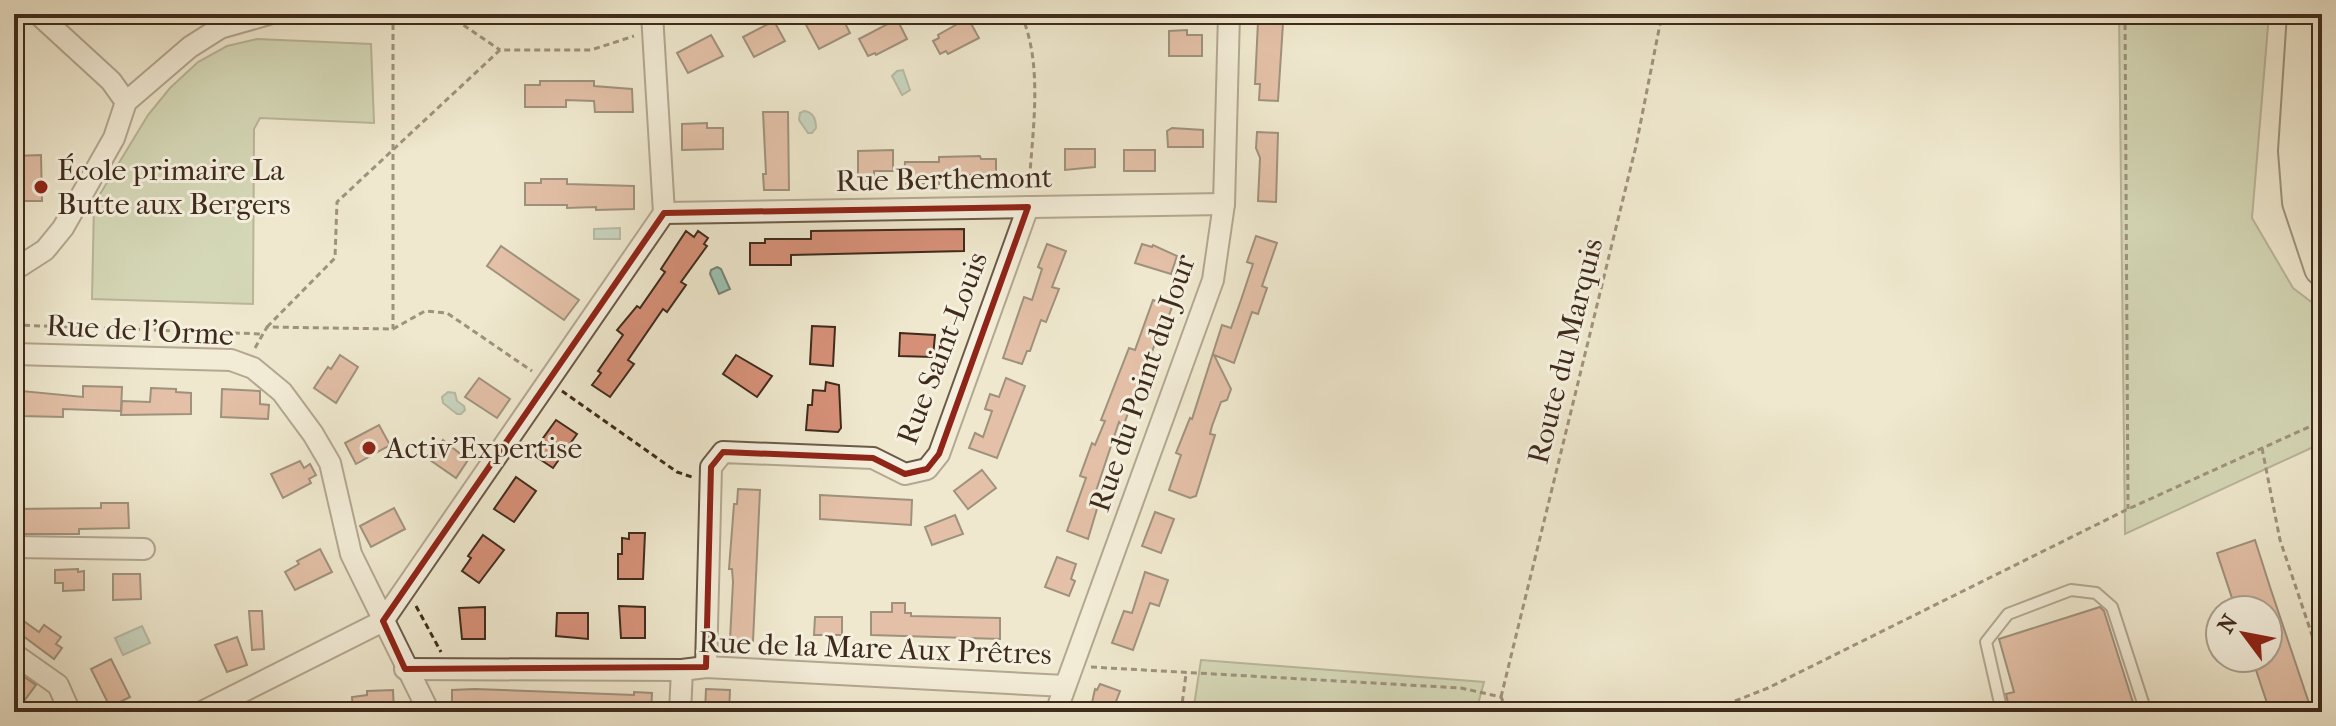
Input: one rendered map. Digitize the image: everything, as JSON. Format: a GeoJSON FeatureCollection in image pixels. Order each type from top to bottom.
{"type":"FeatureCollection","features":[{"type":"Feature","properties":{"kind":"highway"},"geometry":{"type":"LineString","coordinates":[[2305,14],[2296,151],[2300,202],[2322,268]]}},
{"type":"Feature","properties":{"kind":"street"},"geometry":{"type":"LineString","coordinates":[[38,14],[111,81],[126,102]]}},
{"type":"Feature","properties":{"kind":"street"},"geometry":{"type":"LineString","coordinates":[[14,270],[45,250],[63,228],[114,138],[126,102],[190,47],[220,28],[269,14]]}},
{"type":"Feature","properties":{"kind":"street","name":"Rue du Point du Jour"},"geometry":{"type":"LineString","coordinates":[[1056,712],[1213,280],[1224,204],[1229,14]]}},
{"type":"Feature","properties":{"kind":"street"},"geometry":{"type":"LineString","coordinates":[[215,709],[383,621],[664,213],[652,22]]}},
{"type":"Feature","properties":{"kind":"street","name":"Rue Berthemont"},"geometry":{"type":"LineString","coordinates":[[664,213],[1224,204]]}},
{"type":"Feature","properties":{"kind":"street","name":"Rue Saint-Louis"},"geometry":{"type":"LineString","coordinates":[[706,667],[711,467],[723,452],[873,458],[905,474],[927,469],[939,454],[1028,207]]}},
{"type":"Feature","properties":{"kind":"street","name":"Rue de l'Orme"},"geometry":{"type":"LineString","coordinates":[[14,354],[231,360],[253,368],[282,392],[330,463],[351,554],[405,669],[429,712]]}},
{"type":"Feature","properties":{"kind":"street"},"geometry":{"type":"LineString","coordinates":[[14,547],[144,549]]}},
{"type":"Feature","properties":{"kind":"street"},"geometry":{"type":"LineString","coordinates":[[14,654],[58,685],[70,712]]}},
{"type":"Feature","properties":{"kind":"street","name":"Rue de la Mare Aux Prêtres"},"geometry":{"type":"LineString","coordinates":[[405,669],[682,670],[706,667],[1065,686]]}},
{"type":"Feature","properties":{"kind":"street","name":"Rue de la Mare Aux Prêtres"},"geometry":{"type":"LineString","coordinates":[[680,712],[682,670]]}},
{"type":"Feature","properties":{"kind":"lane"},"geometry":{"type":"LineString","coordinates":[[2002,712],[1986,642],[2008,614],[2071,590],[2096,593],[2112,607],[2146,712]]}},
{"type":"Feature","properties":{"kind":"path"},"geometry":{"type":"LineString","coordinates":[[393,14],[393,329]]}},
{"type":"Feature","properties":{"kind":"path"},"geometry":{"type":"LineString","coordinates":[[447,14],[500,50],[591,50],[652,22],[685,14]]}},
{"type":"Feature","properties":{"kind":"path"},"geometry":{"type":"LineString","coordinates":[[1021,14],[1030,34],[1033,61],[1028,207]]}},
{"type":"Feature","properties":{"kind":"path","name":"Route du Marquis"},"geometry":{"type":"LineString","coordinates":[[1501,697],[1636,146],[1662,14]]}},
{"type":"Feature","properties":{"kind":"path"},"geometry":{"type":"LineString","coordinates":[[2125,14],[2128,509]]}},
{"type":"Feature","properties":{"kind":"path"},"geometry":{"type":"LineString","coordinates":[[245,365],[267,327],[335,258],[337,202],[500,50]]}},
{"type":"Feature","properties":{"kind":"path"},"geometry":{"type":"LineString","coordinates":[[267,327],[393,329],[425,311],[447,313],[677,472],[711,483]]}},
{"type":"Feature","properties":{"kind":"path"},"geometry":{"type":"LineString","coordinates":[[14,325],[263,334]]}},
{"type":"Feature","properties":{"kind":"path"},"geometry":{"type":"LineString","coordinates":[[1707,712],[1768,688],[2128,509],[2322,421]]}},
{"type":"Feature","properties":{"kind":"path"},"geometry":{"type":"LineString","coordinates":[[2262,448],[2280,540],[2321,660]]}},
{"type":"Feature","properties":{"kind":"path"},"geometry":{"type":"LineString","coordinates":[[406,587],[451,669]]}},
{"type":"Feature","properties":{"kind":"path"},"geometry":{"type":"LineString","coordinates":[[1073,666],[1461,688],[1501,697],[1508,712]]}},
{"type":"Feature","properties":{"kind":"path"},"geometry":{"type":"LineString","coordinates":[[1181,712],[1186,674]]}},
{"type":"Feature","properties":{"kind":"highlighted area"},"geometry":{"type":"Polygon","coordinates":[[[1028,207],[939,454],[927,469],[905,474],[873,458],[723,452],[711,467],[706,667],[405,669],[383,621],[664,213],[1028,207]]]}},
{"type":"Feature","properties":{"kind":"shaded area"},"geometry":{"type":"Polygon","coordinates":[[[2119,14],[2269,14],[2252,218],[2293,288],[2322,310],[2322,443],[2125,534],[2119,14]]]}},
{"type":"Feature","properties":{"kind":"shaded area"},"geometry":{"type":"Polygon","coordinates":[[[2319,14],[2322,14],[2322,148],[2309,142],[2319,14]]]}},
{"type":"Feature","properties":{"kind":"shaded area"},"geometry":{"type":"Polygon","coordinates":[[[257,39],[371,44],[374,123],[260,118],[254,129],[253,304],[92,299],[94,204],[148,115],[170,88],[198,62],[227,46],[257,39]]]}},
{"type":"Feature","properties":{"kind":"shaded area"},"geometry":{"type":"Polygon","coordinates":[[[903,70],[910,90],[902,95],[892,76],[903,70]]]}},
{"type":"Feature","properties":{"kind":"shaded area"},"geometry":{"type":"Polygon","coordinates":[[[804,111],[815,119],[816,128],[812,133],[808,133],[799,120],[800,113],[804,111]]]}},
{"type":"Feature","properties":{"kind":"shaded area"},"geometry":{"type":"Polygon","coordinates":[[[620,228],[620,239],[594,239],[594,229],[620,228]]]}},
{"type":"Feature","properties":{"kind":"shaded area"},"geometry":{"type":"Polygon","coordinates":[[[717,267],[721,269],[730,289],[719,294],[710,274],[717,267]]]}},
{"type":"Feature","properties":{"kind":"shaded area"},"geometry":{"type":"Polygon","coordinates":[[[448,392],[455,393],[457,401],[464,406],[461,414],[443,403],[442,397],[448,392]]]}},
{"type":"Feature","properties":{"kind":"shaded area"},"geometry":{"type":"Polygon","coordinates":[[[142,626],[150,643],[123,655],[115,638],[142,626]]]}},
{"type":"Feature","properties":{"kind":"shaded area"},"geometry":{"type":"Polygon","coordinates":[[[1201,660],[1484,682],[1476,712],[1193,712],[1201,660]]]}},
{"type":"Feature","properties":{"kind":"building"},"geometry":{"type":"Polygon","coordinates":[[[819,15],[823,24],[841,15],[850,33],[819,49],[805,23],[819,15]]]}},
{"type":"Feature","properties":{"kind":"building"},"geometry":{"type":"Polygon","coordinates":[[[968,18],[979,38],[948,54],[946,51],[940,54],[933,41],[968,18]]]}},
{"type":"Feature","properties":{"kind":"building"},"geometry":{"type":"Polygon","coordinates":[[[897,19],[907,39],[868,56],[859,39],[897,19]]]}},
{"type":"Feature","properties":{"kind":"building"},"geometry":{"type":"Polygon","coordinates":[[[774,21],[785,41],[754,57],[743,37],[774,21]]]}},
{"type":"Feature","properties":{"kind":"building"},"geometry":{"type":"Polygon","coordinates":[[[1258,22],[1283,23],[1278,101],[1259,100],[1260,84],[1255,84],[1258,22]]]}},
{"type":"Feature","properties":{"kind":"building"},"geometry":{"type":"Polygon","coordinates":[[[1187,30],[1187,35],[1202,35],[1202,56],[1169,56],[1169,31],[1187,30]]]}},
{"type":"Feature","properties":{"kind":"building"},"geometry":{"type":"Polygon","coordinates":[[[711,35],[723,56],[688,73],[677,53],[711,35]]]}},
{"type":"Feature","properties":{"kind":"building"},"geometry":{"type":"Polygon","coordinates":[[[540,81],[594,81],[594,86],[632,89],[633,112],[595,112],[594,101],[566,100],[566,107],[525,107],[525,85],[540,85],[540,81]]]}},
{"type":"Feature","properties":{"kind":"building"},"geometry":{"type":"Polygon","coordinates":[[[763,112],[788,112],[789,190],[764,190],[763,112]]]}},
{"type":"Feature","properties":{"kind":"building"},"geometry":{"type":"Polygon","coordinates":[[[707,123],[707,128],[723,128],[723,149],[682,150],[682,124],[707,123]]]}},
{"type":"Feature","properties":{"kind":"building"},"geometry":{"type":"Polygon","coordinates":[[[1172,128],[1203,130],[1203,147],[1168,147],[1167,131],[1172,128]]]}},
{"type":"Feature","properties":{"kind":"building"},"geometry":{"type":"Polygon","coordinates":[[[1257,132],[1278,133],[1276,202],[1258,201],[1260,158],[1256,148],[1257,132]]]}},
{"type":"Feature","properties":{"kind":"building"},"geometry":{"type":"Polygon","coordinates":[[[1065,149],[1095,149],[1095,167],[1065,170],[1065,149]]]}},
{"type":"Feature","properties":{"kind":"building"},"geometry":{"type":"Polygon","coordinates":[[[893,150],[893,171],[874,171],[874,181],[858,181],[858,151],[893,150]]]}},
{"type":"Feature","properties":{"kind":"building"},"geometry":{"type":"Polygon","coordinates":[[[1124,150],[1155,150],[1155,171],[1124,171],[1124,150]]]}},
{"type":"Feature","properties":{"kind":"building"},"geometry":{"type":"Polygon","coordinates":[[[41,155],[42,201],[14,201],[14,156],[41,155]]]}},
{"type":"Feature","properties":{"kind":"building"},"geometry":{"type":"Polygon","coordinates":[[[980,156],[981,159],[996,159],[996,180],[971,180],[971,175],[939,175],[939,184],[904,184],[905,162],[939,162],[939,157],[980,156]]]}},
{"type":"Feature","properties":{"kind":"building"},"geometry":{"type":"Polygon","coordinates":[[[541,179],[567,179],[567,184],[634,186],[634,209],[525,205],[525,183],[541,183],[541,179]]]}},
{"type":"Feature","properties":{"kind":"building"},"geometry":{"type":"Polygon","coordinates":[[[964,229],[964,251],[791,255],[791,265],[750,265],[750,243],[765,243],[765,239],[811,239],[811,231],[964,229]]]}},
{"type":"Feature","properties":{"kind":"building"},"geometry":{"type":"Polygon","coordinates":[[[686,231],[694,237],[698,231],[708,238],[704,244],[707,246],[681,282],[686,285],[667,312],[663,309],[628,360],[634,364],[610,397],[592,385],[601,373],[598,371],[623,335],[617,330],[637,306],[640,308],[665,272],[661,269],[686,231]]]}},
{"type":"Feature","properties":{"kind":"building"},"geometry":{"type":"Polygon","coordinates":[[[1256,236],[1277,243],[1262,286],[1267,288],[1258,314],[1252,312],[1234,363],[1214,355],[1231,389],[1227,400],[1221,402],[1212,426],[1210,434],[1215,435],[1196,496],[1190,498],[1169,490],[1181,455],[1176,453],[1192,419],[1222,325],[1231,328],[1253,264],[1247,262],[1256,236]]]}},
{"type":"Feature","properties":{"kind":"building"},"geometry":{"type":"Polygon","coordinates":[[[1047,244],[1066,251],[1052,287],[1059,289],[1046,322],[1041,320],[1022,364],[1003,358],[1024,297],[1032,300],[1042,269],[1038,267],[1047,244]]]}},
{"type":"Feature","properties":{"kind":"building"},"geometry":{"type":"Polygon","coordinates":[[[1142,244],[1153,245],[1177,256],[1171,274],[1135,263],[1142,244]]]}},
{"type":"Feature","properties":{"kind":"building"},"geometry":{"type":"Polygon","coordinates":[[[501,246],[579,300],[564,320],[487,266],[501,246]]]}},
{"type":"Feature","properties":{"kind":"building"},"geometry":{"type":"Polygon","coordinates":[[[1153,300],[1172,307],[1144,369],[1123,427],[1119,422],[1093,500],[1099,502],[1088,539],[1067,531],[1086,478],[1080,476],[1092,443],[1095,445],[1105,421],[1101,420],[1129,348],[1135,350],[1153,300]]]}},
{"type":"Feature","properties":{"kind":"building"},"geometry":{"type":"Polygon","coordinates":[[[812,326],[835,327],[833,366],[810,364],[812,326]]]}},
{"type":"Feature","properties":{"kind":"building"},"geometry":{"type":"Polygon","coordinates":[[[900,333],[935,335],[933,357],[899,356],[900,333]]]}},
{"type":"Feature","properties":{"kind":"building"},"geometry":{"type":"Polygon","coordinates":[[[340,355],[358,367],[336,403],[314,388],[340,355]]]}},
{"type":"Feature","properties":{"kind":"building"},"geometry":{"type":"Polygon","coordinates":[[[736,355],[772,376],[757,397],[723,374],[736,355]]]}},
{"type":"Feature","properties":{"kind":"building"},"geometry":{"type":"Polygon","coordinates":[[[479,378],[510,399],[497,418],[465,397],[479,378]]]}},
{"type":"Feature","properties":{"kind":"building"},"geometry":{"type":"Polygon","coordinates":[[[1006,378],[1025,386],[997,458],[969,448],[975,433],[983,437],[992,411],[985,409],[990,394],[999,397],[1006,378]]]}},
{"type":"Feature","properties":{"kind":"building"},"geometry":{"type":"Polygon","coordinates":[[[826,382],[839,385],[841,428],[838,432],[806,430],[813,390],[825,391],[826,382]]]}},
{"type":"Feature","properties":{"kind":"building"},"geometry":{"type":"Polygon","coordinates":[[[83,386],[122,387],[121,411],[63,409],[63,417],[21,416],[22,391],[83,397],[83,386]]]}},
{"type":"Feature","properties":{"kind":"building"},"geometry":{"type":"Polygon","coordinates":[[[151,388],[191,393],[191,414],[121,415],[122,401],[150,402],[151,388]]]}},
{"type":"Feature","properties":{"kind":"building"},"geometry":{"type":"Polygon","coordinates":[[[222,389],[260,391],[260,404],[269,405],[268,419],[221,417],[222,389]]]}},
{"type":"Feature","properties":{"kind":"building"},"geometry":{"type":"Polygon","coordinates":[[[556,420],[577,434],[553,468],[535,456],[556,420]]]}},
{"type":"Feature","properties":{"kind":"building"},"geometry":{"type":"Polygon","coordinates":[[[379,425],[390,445],[356,464],[345,443],[379,425]]]}},
{"type":"Feature","properties":{"kind":"building"},"geometry":{"type":"Polygon","coordinates":[[[443,440],[468,460],[456,478],[430,460],[443,440]]]}},
{"type":"Feature","properties":{"kind":"building"},"geometry":{"type":"Polygon","coordinates":[[[300,461],[304,468],[310,464],[316,475],[309,479],[311,483],[283,498],[271,474],[300,461]]]}},
{"type":"Feature","properties":{"kind":"building"},"geometry":{"type":"Polygon","coordinates":[[[982,470],[996,488],[968,509],[954,491],[982,470]]]}},
{"type":"Feature","properties":{"kind":"building"},"geometry":{"type":"Polygon","coordinates":[[[516,477],[536,491],[514,522],[494,509],[516,477]]]}},
{"type":"Feature","properties":{"kind":"building"},"geometry":{"type":"Polygon","coordinates":[[[738,489],[760,490],[753,641],[730,640],[733,582],[732,569],[729,569],[738,489]]]}},
{"type":"Feature","properties":{"kind":"building"},"geometry":{"type":"Polygon","coordinates":[[[820,495],[912,500],[911,525],[820,519],[820,495]]]}},
{"type":"Feature","properties":{"kind":"building"},"geometry":{"type":"Polygon","coordinates":[[[101,503],[128,503],[129,528],[79,529],[79,534],[14,534],[14,509],[101,508],[101,503]]]}},
{"type":"Feature","properties":{"kind":"building"},"geometry":{"type":"Polygon","coordinates":[[[394,508],[405,529],[371,547],[360,526],[394,508]]]}},
{"type":"Feature","properties":{"kind":"building"},"geometry":{"type":"Polygon","coordinates":[[[1155,512],[1174,519],[1161,553],[1142,546],[1155,512]]]}},
{"type":"Feature","properties":{"kind":"building"},"geometry":{"type":"Polygon","coordinates":[[[955,515],[963,534],[932,545],[925,527],[955,515]]]}},
{"type":"Feature","properties":{"kind":"building"},"geometry":{"type":"Polygon","coordinates":[[[629,533],[645,533],[643,579],[618,579],[618,554],[622,554],[622,538],[629,539],[629,533]]]}},
{"type":"Feature","properties":{"kind":"building"},"geometry":{"type":"Polygon","coordinates":[[[483,535],[504,550],[479,583],[462,571],[483,535]]]}},
{"type":"Feature","properties":{"kind":"building"},"geometry":{"type":"Polygon","coordinates":[[[2255,540],[2273,594],[2231,594],[2217,553],[2255,540]]]}},
{"type":"Feature","properties":{"kind":"building"},"geometry":{"type":"Polygon","coordinates":[[[320,549],[332,572],[295,590],[285,572],[299,564],[297,561],[320,549]]]}},
{"type":"Feature","properties":{"kind":"building"},"geometry":{"type":"Polygon","coordinates":[[[1057,557],[1076,564],[1071,579],[1075,581],[1069,596],[1045,587],[1057,557]]]}},
{"type":"Feature","properties":{"kind":"building"},"geometry":{"type":"Polygon","coordinates":[[[78,569],[78,572],[84,571],[84,590],[63,591],[63,583],[55,583],[55,570],[78,569]]]}},
{"type":"Feature","properties":{"kind":"building"},"geometry":{"type":"Polygon","coordinates":[[[1145,572],[1168,580],[1159,606],[1150,603],[1133,650],[1112,643],[1124,611],[1132,613],[1145,572]]]}},
{"type":"Feature","properties":{"kind":"building"},"geometry":{"type":"Polygon","coordinates":[[[113,574],[140,574],[141,599],[113,600],[113,574]]]}},
{"type":"Feature","properties":{"kind":"building"},"geometry":{"type":"Polygon","coordinates":[[[892,603],[905,603],[905,613],[911,613],[911,616],[1000,618],[1000,639],[871,635],[871,612],[892,612],[892,603]]]}},
{"type":"Feature","properties":{"kind":"building"},"geometry":{"type":"Polygon","coordinates":[[[619,606],[645,607],[645,638],[621,638],[619,606]]]}},
{"type":"Feature","properties":{"kind":"building"},"geometry":{"type":"Polygon","coordinates":[[[485,607],[485,639],[462,639],[459,608],[485,607]]]}},
{"type":"Feature","properties":{"kind":"building"},"geometry":{"type":"Polygon","coordinates":[[[2100,607],[2104,611],[2136,712],[2010,712],[2006,694],[2014,692],[1999,639],[2100,607]]]}},
{"type":"Feature","properties":{"kind":"building"},"geometry":{"type":"Polygon","coordinates":[[[249,611],[262,611],[264,649],[252,650],[249,611]]]}},
{"type":"Feature","properties":{"kind":"building"},"geometry":{"type":"Polygon","coordinates":[[[557,613],[588,613],[588,639],[556,636],[557,613]]]}},
{"type":"Feature","properties":{"kind":"building"},"geometry":{"type":"Polygon","coordinates":[[[14,614],[39,632],[44,625],[61,637],[56,644],[62,648],[54,659],[23,636],[19,642],[14,641],[14,614]]]}},
{"type":"Feature","properties":{"kind":"building"},"geometry":{"type":"Polygon","coordinates":[[[815,617],[842,617],[842,635],[814,635],[815,617]]]}},
{"type":"Feature","properties":{"kind":"building"},"geometry":{"type":"Polygon","coordinates":[[[2284,628],[2312,712],[2270,712],[2257,674],[2284,674],[2284,628]]]}},
{"type":"Feature","properties":{"kind":"building"},"geometry":{"type":"Polygon","coordinates":[[[237,637],[247,665],[227,672],[215,645],[237,637]]]}},
{"type":"Feature","properties":{"kind":"building"},"geometry":{"type":"Polygon","coordinates":[[[111,659],[130,697],[110,707],[91,669],[111,659]]]}},
{"type":"Feature","properties":{"kind":"building"},"geometry":{"type":"Polygon","coordinates":[[[14,670],[36,685],[24,701],[14,693],[14,670]]]}},
{"type":"Feature","properties":{"kind":"building"},"geometry":{"type":"Polygon","coordinates":[[[1100,684],[1120,691],[1112,712],[1090,712],[1095,689],[1100,684]]]}},
{"type":"Feature","properties":{"kind":"building"},"geometry":{"type":"Polygon","coordinates":[[[706,689],[730,690],[729,712],[705,712],[706,689]]]}},
{"type":"Feature","properties":{"kind":"building"},"geometry":{"type":"Polygon","coordinates":[[[393,690],[394,712],[353,712],[352,697],[367,695],[367,691],[393,690]]]}},
{"type":"Feature","properties":{"kind":"building"},"geometry":{"type":"Polygon","coordinates":[[[452,690],[634,695],[634,692],[652,693],[651,712],[452,710],[452,690]]]}},
{"type":"Feature","properties":{"kind":"place","name":"École primaire La Butte aux Bergers"},"geometry":{"type":"Point","coordinates":[41,187]}},
{"type":"Feature","properties":{"kind":"place","name":"Activ'Expertise"},"geometry":{"type":"Point","coordinates":[369,448]}}]}
